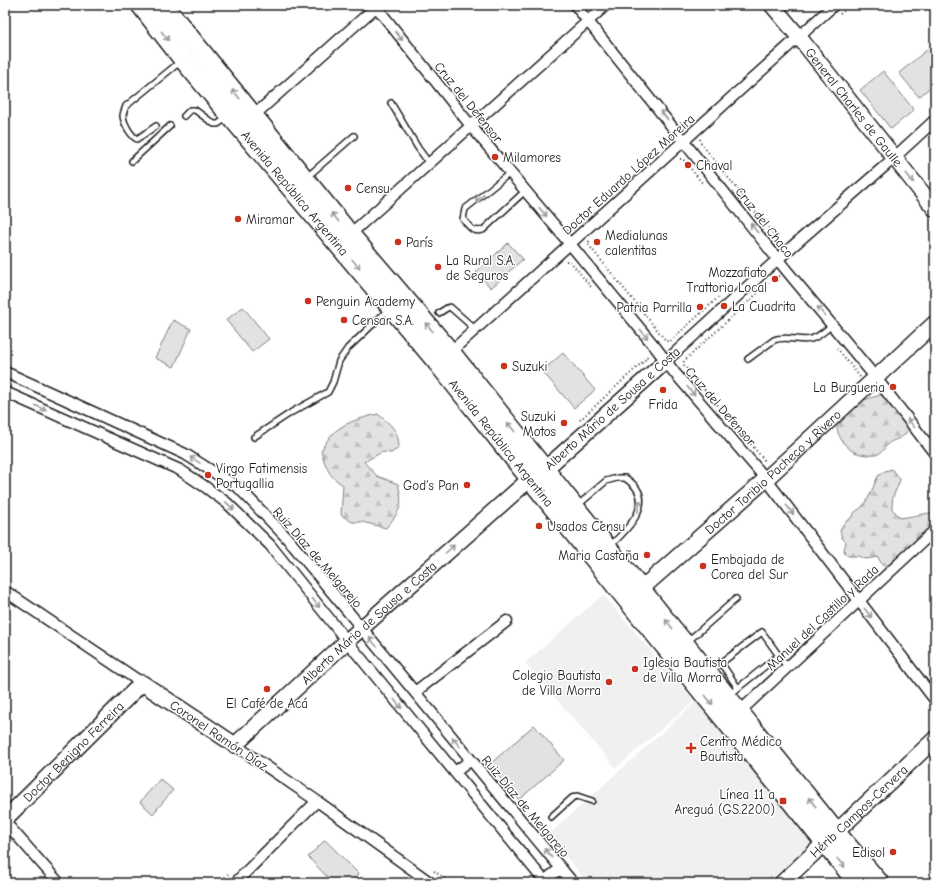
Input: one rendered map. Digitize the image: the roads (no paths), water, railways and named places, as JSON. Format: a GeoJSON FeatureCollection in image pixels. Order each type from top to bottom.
{"type":"FeatureCollection","features":[{"type":"Feature","properties":{"kind":"highway","name":"Avenida República Argentina"},"geometry":{"type":"LineString","coordinates":[[141,5],[183,60],[241,120],[444,357],[538,474],[603,569],[614,574],[733,705],[830,838],[858,883]]}},
{"type":"Feature","properties":{"kind":"highway","name":"Avenida República Argentina"},"geometry":{"type":"LineString","coordinates":[[162,5],[241,120],[305,179],[344,239],[391,306],[444,357]]}},
{"type":"Feature","properties":{"kind":"highway","name":"Avenida República Argentina"},"geometry":{"type":"LineString","coordinates":[[538,474],[576,508],[608,548],[635,596],[685,644],[714,667],[733,705]]}},
{"type":"Feature","properties":{"kind":"highway","name":"Avenida República Argentina"},"geometry":{"type":"LineString","coordinates":[[830,838],[879,883]]}},
{"type":"Feature","properties":{"kind":"street","name":"Cruz del Chaco"},"geometry":{"type":"LineString","coordinates":[[575,5],[876,378],[935,454]]}},
{"type":"Feature","properties":{"kind":"street"},"geometry":{"type":"LineString","coordinates":[[344,239],[606,5]]}},
{"type":"Feature","properties":{"kind":"street","name":"General Charles de Gaulle"},"geometry":{"type":"LineString","coordinates":[[772,5],[935,209]]}},
{"type":"Feature","properties":{"kind":"street","name":"Doctor Eduardo López Moreira"},"geometry":{"type":"LineString","coordinates":[[444,357],[834,5]]}},
{"type":"Feature","properties":{"kind":"street"},"geometry":{"type":"LineString","coordinates":[[241,120],[376,6]]}},
{"type":"Feature","properties":{"kind":"street","name":"Cruz del Defensor"},"geometry":{"type":"LineString","coordinates":[[376,6],[471,126],[570,244],[674,372],[766,479],[935,700]]}},
{"type":"Feature","properties":{"kind":"street","name":"Alberto Mário de Sousa e Costa"},"geometry":{"type":"LineString","coordinates":[[235,745],[347,641],[553,462],[779,258],[894,158],[932,115]]}},
{"type":"Feature","properties":{"kind":"street","name":"Doctor Toribio Pacheco y Rivero"},"geometry":{"type":"LineString","coordinates":[[635,596],[766,479],[935,323]]}},
{"type":"Feature","properties":{"kind":"street","name":"Ruiz Díaz de Melgarejo"},"geometry":{"type":"LineString","coordinates":[[5,372],[185,454],[239,488],[286,538],[573,883]]}},
{"type":"Feature","properties":{"kind":"street"},"geometry":{"type":"LineString","coordinates":[[5,392],[180,470],[227,503],[270,545],[545,882],[560,868]]}},
{"type":"Feature","properties":{"kind":"street"},"geometry":{"type":"LineString","coordinates":[[130,447],[136,432]]}},
{"type":"Feature","properties":{"kind":"street"},"geometry":{"type":"LineString","coordinates":[[246,521],[259,509]]}},
{"type":"Feature","properties":{"kind":"street","name":"Manuel del Castillo y Rada"},"geometry":{"type":"LineString","coordinates":[[733,705],[787,667],[935,530]]}},
{"type":"Feature","properties":{"kind":"street","name":"Coronel Ramón Díaz"},"geometry":{"type":"LineString","coordinates":[[5,591],[317,801],[431,883]]}},
{"type":"Feature","properties":{"kind":"street"},"geometry":{"type":"LineString","coordinates":[[415,692],[507,621]]}},
{"type":"Feature","properties":{"kind":"street","name":"Doctor Benigno Ferreira"},"geometry":{"type":"LineString","coordinates":[[5,820],[142,683]]}},
{"type":"Feature","properties":{"kind":"street","name":"Hérib Campos-Cervera"},"geometry":{"type":"LineString","coordinates":[[782,883],[935,739]]}},
{"type":"Feature","properties":{"kind":"street"},"geometry":{"type":"LineString","coordinates":[[455,772],[471,760]]}},
{"type":"Feature","properties":{"kind":"street"},"geometry":{"type":"LineString","coordinates":[[235,883],[317,801]]}},
{"type":"Feature","properties":{"kind":"street"},"geometry":{"type":"LineString","coordinates":[[5,820],[59,883]]}},
{"type":"Feature","properties":{"kind":"lane"},"geometry":{"type":"LineString","coordinates":[[156,126],[138,139],[133,137],[123,115],[126,106],[183,60]]}},
{"type":"Feature","properties":{"kind":"lane"},"geometry":{"type":"LineString","coordinates":[[391,103],[418,148],[429,163]]}},
{"type":"Feature","properties":{"kind":"lane"},"geometry":{"type":"LineString","coordinates":[[184,116],[190,110],[195,110],[211,123],[218,124],[241,120]]}},
{"type":"Feature","properties":{"kind":"lane"},"geometry":{"type":"LineString","coordinates":[[132,161],[170,126]]}},
{"type":"Feature","properties":{"kind":"lane"},"geometry":{"type":"LineString","coordinates":[[305,179],[354,136]]}},
{"type":"Feature","properties":{"kind":"lane"},"geometry":{"type":"LineString","coordinates":[[510,173],[465,210],[463,219],[472,230],[478,232],[483,230],[525,191]]}},
{"type":"Feature","properties":{"kind":"lane"},"geometry":{"type":"LineString","coordinates":[[254,437],[292,412],[328,392],[333,382],[339,361],[348,348],[387,312],[391,306]]}},
{"type":"Feature","properties":{"kind":"lane"},"geometry":{"type":"LineString","coordinates":[[439,313],[450,307],[475,329]]}},
{"type":"Feature","properties":{"kind":"lane"},"geometry":{"type":"LineString","coordinates":[[748,359],[774,340],[789,338],[811,339],[832,325]]}},
{"type":"Feature","properties":{"kind":"lane"},"geometry":{"type":"LineString","coordinates":[[576,508],[606,481],[612,479],[624,478],[637,490],[640,500],[637,514],[626,531],[608,548]]}},
{"type":"Feature","properties":{"kind":"lane"},"geometry":{"type":"LineString","coordinates":[[685,644],[736,599]]}},
{"type":"Feature","properties":{"kind":"lane"},"geometry":{"type":"LineString","coordinates":[[714,667],[763,633],[787,667]]}},
{"type":"Feature","properties":{"kind":"lane"},"geometry":{"type":"LineString","coordinates":[[733,705],[779,655]]}},
{"type":"Feature","properties":{"kind":"lane"},"geometry":{"type":"LineString","coordinates":[[551,818],[572,798],[577,796],[592,801]]}},
{"type":"Feature","properties":{"kind":"place","name":"Milamores"},"geometry":{"type":"Point","coordinates":[495,157]}},
{"type":"Feature","properties":{"kind":"place","name":"Chaval"},"geometry":{"type":"Point","coordinates":[688,165]}},
{"type":"Feature","properties":{"kind":"place","name":"Censu"},"geometry":{"type":"Point","coordinates":[348,188]}},
{"type":"Feature","properties":{"kind":"place","name":"Miramar"},"geometry":{"type":"Point","coordinates":[238,219]}},
{"type":"Feature","properties":{"kind":"place","name":"París"},"geometry":{"type":"Point","coordinates":[398,242]}},
{"type":"Feature","properties":{"kind":"place","name":"Medialunas calentitas"},"geometry":{"type":"Point","coordinates":[597,242]}},
{"type":"Feature","properties":{"kind":"place","name":"La Rural S.A. de Seguros"},"geometry":{"type":"Point","coordinates":[438,267]}},
{"type":"Feature","properties":{"kind":"place","name":"Mozzafiato Trattoria Local"},"geometry":{"type":"Point","coordinates":[775,279]}},
{"type":"Feature","properties":{"kind":"place","name":"Penguin Academy"},"geometry":{"type":"Point","coordinates":[308,301]}},
{"type":"Feature","properties":{"kind":"place","name":"La Cuadrita"},"geometry":{"type":"Point","coordinates":[724,306]}},
{"type":"Feature","properties":{"kind":"place","name":"Patria Parrilla"},"geometry":{"type":"Point","coordinates":[700,307]}},
{"type":"Feature","properties":{"kind":"place","name":"Censar S.A."},"geometry":{"type":"Point","coordinates":[344,320]}},
{"type":"Feature","properties":{"kind":"place","name":"Suzuki"},"geometry":{"type":"Point","coordinates":[504,366]}},
{"type":"Feature","properties":{"kind":"place","name":"La Burgueria"},"geometry":{"type":"Point","coordinates":[893,387]}},
{"type":"Feature","properties":{"kind":"place","name":"Frida"},"geometry":{"type":"Point","coordinates":[663,390]}},
{"type":"Feature","properties":{"kind":"place","name":"Suzuki Motos"},"geometry":{"type":"Point","coordinates":[564,423]}},
{"type":"Feature","properties":{"kind":"place","name":"Virgo Fatimensis Portugallia"},"geometry":{"type":"Point","coordinates":[208,475]}},
{"type":"Feature","properties":{"kind":"place","name":"God's Pan"},"geometry":{"type":"Point","coordinates":[467,485]}},
{"type":"Feature","properties":{"kind":"place","name":"Usados Censu"},"geometry":{"type":"Point","coordinates":[539,526]}},
{"type":"Feature","properties":{"kind":"place","name":"Maria Castaña"},"geometry":{"type":"Point","coordinates":[647,555]}},
{"type":"Feature","properties":{"kind":"place","name":"Embajada de Corea del Sur"},"geometry":{"type":"Point","coordinates":[703,566]}},
{"type":"Feature","properties":{"kind":"place","name":"Iglesia Bautista de Villa Morra"},"geometry":{"type":"Point","coordinates":[635,669]}},
{"type":"Feature","properties":{"kind":"place","name":"Colegio Bautista de Villa Morra"},"geometry":{"type":"Point","coordinates":[609,682]}},
{"type":"Feature","properties":{"kind":"place","name":"El Café de Acá"},"geometry":{"type":"Point","coordinates":[267,689]}},
{"type":"Feature","properties":{"kind":"place","name":"Centro Médico Bautista"},"geometry":{"type":"Point","coordinates":[691,748]}},
{"type":"Feature","properties":{"kind":"place","name":"Línea 11 a Areguá (GS.2200)"},"geometry":{"type":"Point","coordinates":[783,801]}},
{"type":"Feature","properties":{"kind":"place","name":"Edisol"},"geometry":{"type":"Point","coordinates":[893,852]}}]}
